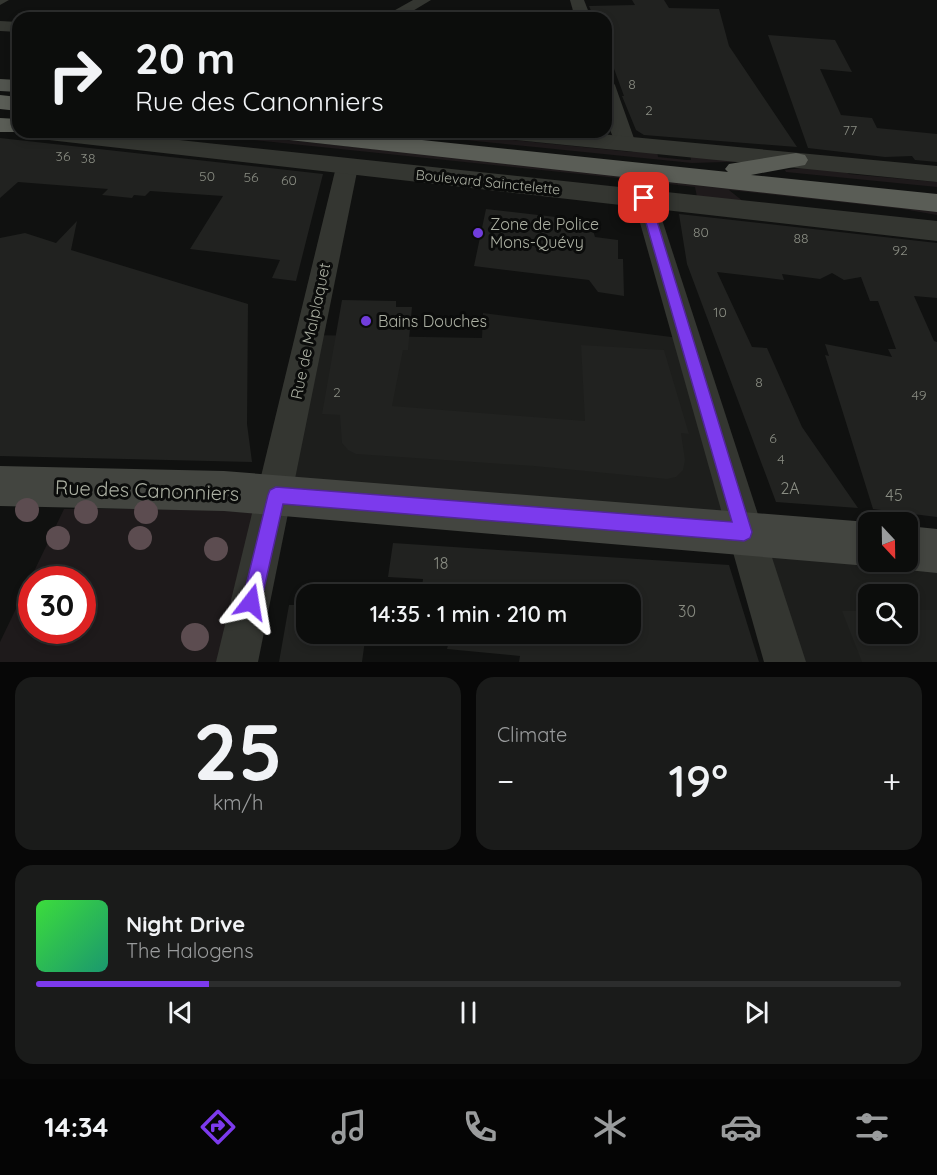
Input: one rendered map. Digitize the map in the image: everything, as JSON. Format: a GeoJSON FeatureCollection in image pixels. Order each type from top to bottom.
{"type":"FeatureCollection","features":[{"type":"Feature","properties":{"kind":"highway"},"geometry":{"type":"LineString","coordinates":[[321,138],[645,185],[714,179],[793,178],[937,191]]}},
{"type":"Feature","properties":{"kind":"highway"},"geometry":{"type":"LineString","coordinates":[[645,185],[796,160]]}},
{"type":"Feature","properties":{"kind":"highway"},"geometry":{"type":"LineString","coordinates":[[714,179],[937,203]]}},
{"type":"Feature","properties":{"kind":"main road","name":"Rue des Canonniers"},"geometry":{"type":"LineString","coordinates":[[0,486],[224,491],[858,543]]}},
{"type":"Feature","properties":{"kind":"main road"},"geometry":{"type":"LineString","coordinates":[[918,549],[937,551]]}},
{"type":"Feature","properties":{"kind":"street"},"geometry":{"type":"LineString","coordinates":[[400,12],[424,0]]}},
{"type":"Feature","properties":{"kind":"street"},"geometry":{"type":"LineString","coordinates":[[612,103],[626,144]]}},
{"type":"Feature","properties":{"kind":"street","name":"Boulevard Sainctelette"},"geometry":{"type":"LineString","coordinates":[[93,138],[347,167],[645,185],[937,231]]}},
{"type":"Feature","properties":{"kind":"street"},"geometry":{"type":"LineString","coordinates":[[566,138],[937,174]]}},
{"type":"Feature","properties":{"kind":"street","name":"Rue de Malplaquet"},"geometry":{"type":"LineString","coordinates":[[237,662],[276,495],[347,167]]}},
{"type":"Feature","properties":{"kind":"street"},"geometry":{"type":"LineString","coordinates":[[645,185],[744,532],[785,662]]}},
{"type":"Feature","properties":{"kind":"shaded area"},"geometry":{"type":"Polygon","coordinates":[[[234,138],[269,138],[937,208],[937,215],[903,209],[729,190],[744,202],[697,197],[695,187],[660,183],[660,193],[639,191],[627,179],[234,138]]]}},
{"type":"Feature","properties":{"kind":"shaded area"},"geometry":{"type":"Polygon","coordinates":[[[447,138],[502,138],[632,152],[637,148],[657,150],[658,157],[687,160],[691,160],[690,153],[759,161],[692,163],[447,138]]]}},
{"type":"Feature","properties":{"kind":"shaded area"},"geometry":{"type":"Polygon","coordinates":[[[820,166],[838,167],[849,174],[937,182],[937,187],[786,172],[785,170],[820,166]]]}},
{"type":"Feature","properties":{"kind":"shaded area"},"geometry":{"type":"Polygon","coordinates":[[[483,313],[687,339],[744,532],[858,543],[858,572],[918,572],[918,549],[937,551],[937,662],[785,662],[743,532],[276,495],[309,335],[482,338],[483,313]]]}},
{"type":"Feature","properties":{"kind":"shaded area"},"geometry":{"type":"Polygon","coordinates":[[[64,509],[268,509],[226,662],[0,662],[0,642],[18,605],[18,644],[96,644],[96,566],[37,566],[64,509]]]}},
{"type":"Feature","properties":{"kind":"building"},"geometry":{"type":"Polygon","coordinates":[[[632,0],[664,0],[669,8],[719,9],[729,46],[797,147],[644,135],[636,130],[612,63],[612,12],[592,12],[589,6],[635,5],[632,0]]]}},
{"type":"Feature","properties":{"kind":"building"},"geometry":{"type":"Polygon","coordinates":[[[768,35],[835,40],[852,72],[820,69],[841,115],[872,118],[877,128],[937,134],[937,162],[915,160],[912,156],[885,157],[808,148],[768,35]]]}},
{"type":"Feature","properties":{"kind":"building"},"geometry":{"type":"Polygon","coordinates":[[[0,138],[323,174],[296,281],[272,278],[280,260],[190,249],[223,196],[150,191],[145,196],[134,195],[132,198],[102,195],[108,189],[18,182],[0,198],[0,138]]]}},
{"type":"Feature","properties":{"kind":"building"},"geometry":{"type":"Polygon","coordinates":[[[486,209],[590,221],[595,237],[618,240],[618,259],[623,259],[624,296],[598,292],[589,280],[474,266],[486,209]]]}},
{"type":"Feature","properties":{"kind":"building"},"geometry":{"type":"Polygon","coordinates":[[[679,214],[937,243],[937,298],[914,296],[934,341],[937,342],[937,517],[918,515],[918,512],[873,509],[825,355],[829,356],[825,344],[892,357],[888,349],[896,349],[878,301],[870,301],[861,277],[844,280],[832,273],[820,279],[782,274],[784,280],[717,272],[752,347],[767,348],[802,427],[858,508],[776,502],[687,264],[679,214]]]}},
{"type":"Feature","properties":{"kind":"building"},"geometry":{"type":"Polygon","coordinates":[[[77,221],[71,250],[248,304],[247,424],[252,462],[0,456],[0,238],[25,233],[56,243],[77,221]]]}},
{"type":"Feature","properties":{"kind":"building"},"geometry":{"type":"Polygon","coordinates":[[[342,300],[396,301],[396,307],[412,307],[408,350],[403,350],[392,406],[585,421],[581,345],[664,350],[689,434],[681,433],[685,460],[683,470],[676,477],[667,479],[534,466],[356,454],[342,443],[340,415],[322,414],[342,300]]]}},
{"type":"Feature","properties":{"kind":"building"},"geometry":{"type":"Polygon","coordinates":[[[393,543],[729,565],[759,662],[519,662],[520,656],[447,649],[448,644],[641,644],[641,584],[422,584],[423,579],[388,577],[393,543]]]}},
{"type":"Feature","properties":{"kind":"building"},"geometry":{"type":"Polygon","coordinates":[[[289,605],[296,605],[296,644],[364,644],[362,662],[279,662],[289,605]]]}},
{"type":"Feature","properties":{"kind":"building"},"geometry":{"type":"Polygon","coordinates":[[[918,610],[937,610],[937,662],[862,662],[842,611],[858,611],[858,644],[918,644],[918,610]]]}},
{"type":"Feature","properties":{"kind":"place","name":"Zone de Police Mons-Quévy"},"geometry":{"type":"Point","coordinates":[478,233]}},
{"type":"Feature","properties":{"kind":"place","name":"Bains Douches"},"geometry":{"type":"Point","coordinates":[366,321]}},
{"type":"Feature","properties":{"kind":"route"},"geometry":{"type":"LineString","coordinates":[[251,602],[276,495],[744,532],[644,198]]}}]}
